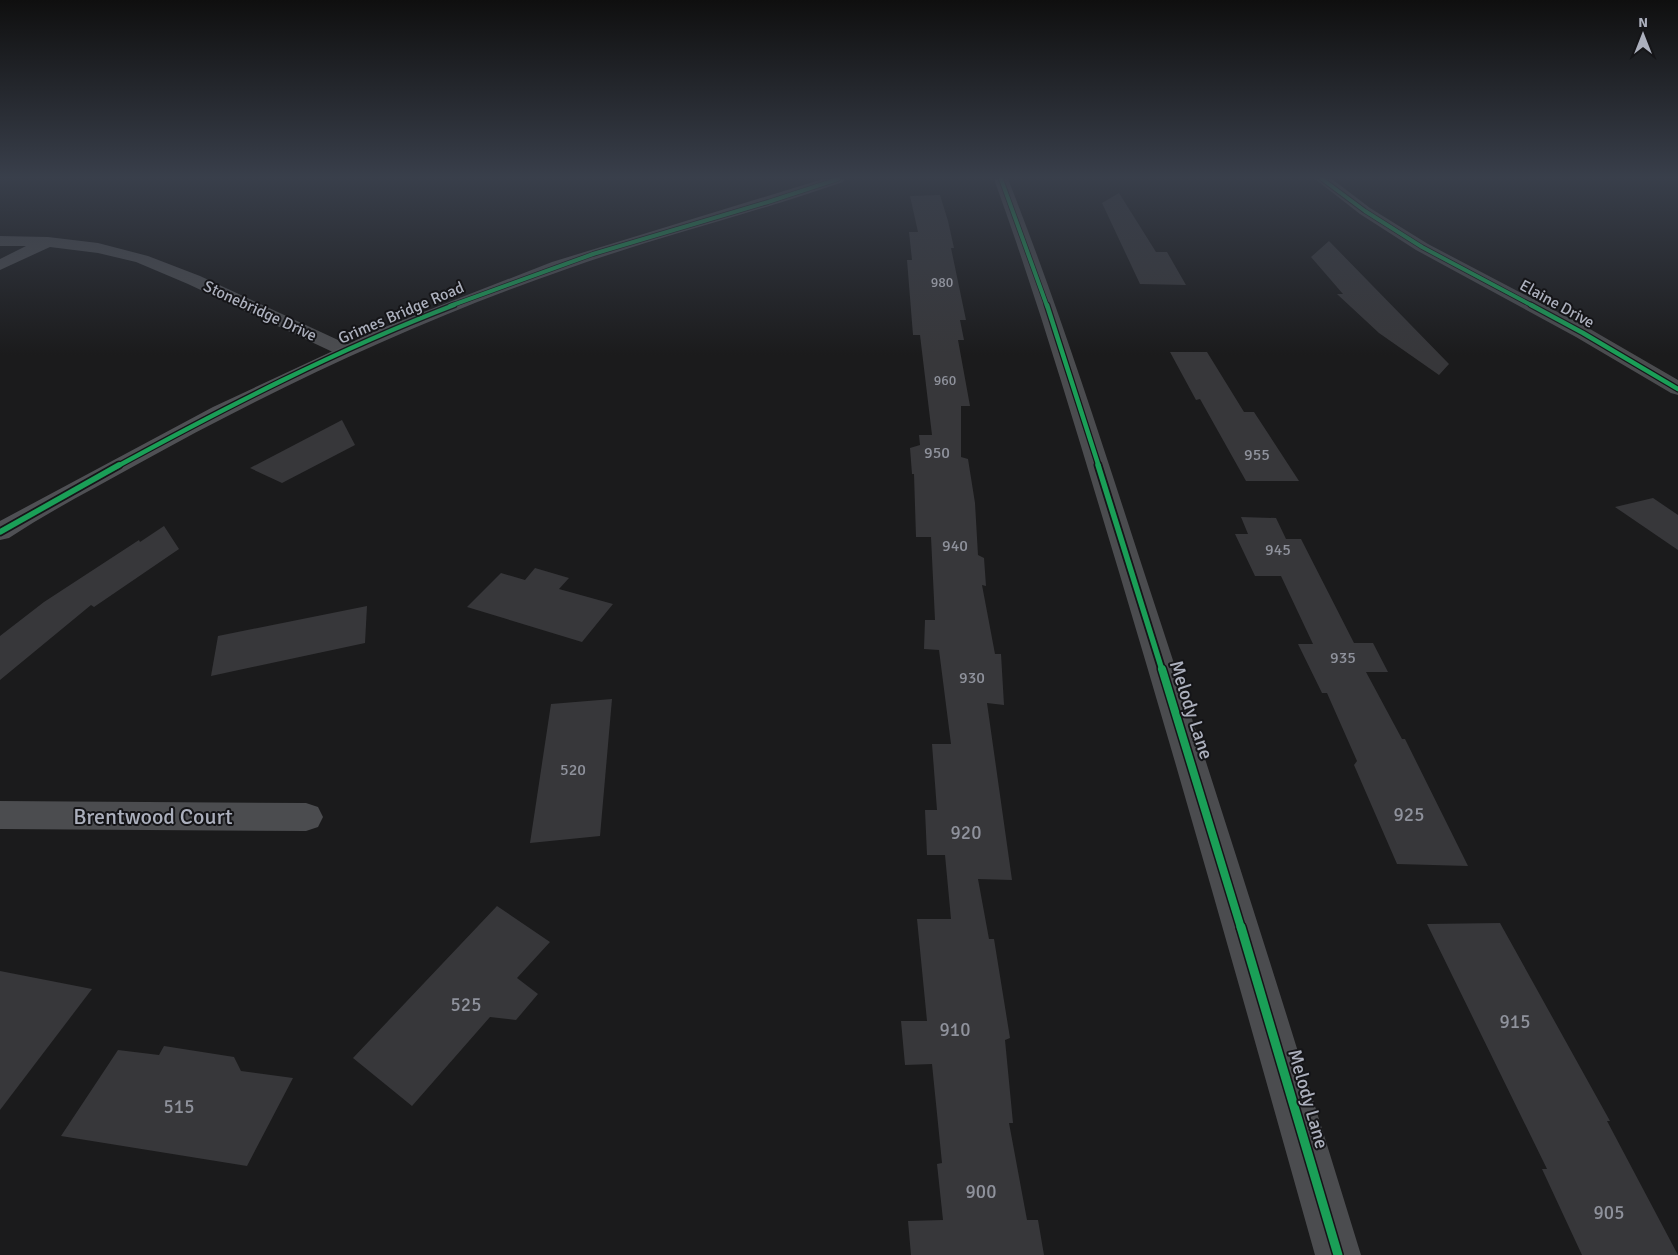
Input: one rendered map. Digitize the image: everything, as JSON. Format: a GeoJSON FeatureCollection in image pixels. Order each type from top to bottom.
{"type":"FeatureCollection","features":[{"type":"Feature","properties":{"kind":"street","name":"Grimes Bridge Road"},"geometry":{"type":"LineString","coordinates":[[0,532],[192,424],[344,350],[458,303],[559,266],[653,238]]}},
{"type":"Feature","properties":{"kind":"street","name":"Melody Lane"},"geometry":{"type":"LineString","coordinates":[[1023,238],[1063,354],[1200,788],[1338,1255]]}},
{"type":"Feature","properties":{"kind":"street","name":"Elaine Drive"},"geometry":{"type":"LineString","coordinates":[[1407,238],[1583,333],[1678,389]]}},
{"type":"Feature","properties":{"kind":"street","name":"Stonebridge Drive"},"geometry":{"type":"LineString","coordinates":[[0,241],[48,242],[98,248],[142,259],[194,280],[344,350]]}},
{"type":"Feature","properties":{"kind":"street"},"geometry":{"type":"LineString","coordinates":[[0,265],[48,242]]}},
{"type":"Feature","properties":{"kind":"street","name":"Brentwood Court"},"geometry":{"type":"LineString","coordinates":[[0,815],[306,818]]}},
{"type":"Feature","properties":{"kind":"building"},"geometry":{"type":"Polygon","coordinates":[[[910,238],[952,238],[954,248],[951,248],[966,320],[960,320],[964,340],[958,340],[970,406],[961,406],[961,457],[968,459],[975,503],[978,555],[984,558],[986,586],[982,585],[995,654],[1001,654],[1004,705],[987,703],[1012,880],[978,879],[989,939],[994,939],[1010,1038],[1005,1040],[1013,1123],[1009,1123],[1027,1220],[1038,1220],[1044,1255],[911,1255],[908,1221],[943,1220],[937,1164],[942,1163],[932,1064],[905,1065],[901,1021],[927,1021],[917,919],[951,919],[945,855],[927,855],[925,810],[937,810],[932,744],[951,744],[939,650],[924,649],[925,620],[935,620],[931,537],[916,537],[914,474],[912,474],[910,448],[920,445],[919,435],[932,435],[920,335],[913,335],[907,260],[912,260],[910,238]]]}},
{"type":"Feature","properties":{"kind":"building"},"geometry":{"type":"Polygon","coordinates":[[[1118,238],[1147,238],[1156,252],[1167,252],[1186,285],[1140,284],[1118,238]]]}},
{"type":"Feature","properties":{"kind":"building"},"geometry":{"type":"Polygon","coordinates":[[[1329,241],[1449,364],[1439,375],[1379,333],[1337,294],[1343,294],[1311,257],[1329,241]]]}},
{"type":"Feature","properties":{"kind":"building"},"geometry":{"type":"Polygon","coordinates":[[[1170,352],[1207,352],[1244,412],[1254,412],[1299,481],[1246,481],[1200,399],[1196,400],[1170,352]]]}},
{"type":"Feature","properties":{"kind":"building"},"geometry":{"type":"Polygon","coordinates":[[[342,420],[355,445],[282,483],[250,468],[342,420]]]}},
{"type":"Feature","properties":{"kind":"building"},"geometry":{"type":"Polygon","coordinates":[[[1653,498],[1678,515],[1678,550],[1615,507],[1653,498]]]}},
{"type":"Feature","properties":{"kind":"building"},"geometry":{"type":"Polygon","coordinates":[[[1241,517],[1276,518],[1286,539],[1301,539],[1354,643],[1373,643],[1388,672],[1366,672],[1402,739],[1405,739],[1468,866],[1397,864],[1354,765],[1357,761],[1327,693],[1322,693],[1298,644],[1313,644],[1281,576],[1255,576],[1235,534],[1248,534],[1241,517]]]}},
{"type":"Feature","properties":{"kind":"building"},"geometry":{"type":"Polygon","coordinates":[[[164,526],[179,549],[94,607],[91,605],[0,680],[0,636],[44,602],[139,540],[140,542],[164,526]]]}},
{"type":"Feature","properties":{"kind":"building"},"geometry":{"type":"Polygon","coordinates":[[[535,568],[569,578],[559,589],[613,604],[582,642],[467,607],[501,573],[525,580],[535,568]]]}},
{"type":"Feature","properties":{"kind":"building"},"geometry":{"type":"Polygon","coordinates":[[[367,606],[365,643],[211,676],[218,636],[367,606]]]}},
{"type":"Feature","properties":{"kind":"building"},"geometry":{"type":"Polygon","coordinates":[[[612,699],[600,836],[530,843],[551,704],[612,699]]]}},
{"type":"Feature","properties":{"kind":"building"},"geometry":{"type":"Polygon","coordinates":[[[497,906],[550,942],[517,978],[538,994],[516,1020],[490,1017],[412,1106],[353,1058],[497,906]]]}},
{"type":"Feature","properties":{"kind":"building"},"geometry":{"type":"Polygon","coordinates":[[[1500,923],[1610,1121],[1607,1121],[1678,1255],[1582,1255],[1542,1169],[1547,1169],[1427,924],[1500,923]]]}},
{"type":"Feature","properties":{"kind":"building"},"geometry":{"type":"Polygon","coordinates":[[[0,971],[92,989],[0,1110],[0,971]]]}},
{"type":"Feature","properties":{"kind":"building"},"geometry":{"type":"Polygon","coordinates":[[[164,1046],[234,1057],[241,1071],[293,1078],[247,1166],[61,1136],[118,1050],[159,1055],[164,1046]]]}},
{"type":"Feature","properties":{"kind":"cycle path"},"geometry":{"type":"LineString","coordinates":[[0,532],[55,499],[220,411],[330,358],[443,309],[500,287],[558,266],[649,238]]}},
{"type":"Feature","properties":{"kind":"cycle path"},"geometry":{"type":"LineString","coordinates":[[1023,238],[1083,417],[1209,820],[1338,1255]]}},
{"type":"Feature","properties":{"kind":"cycle path"},"geometry":{"type":"LineString","coordinates":[[1407,238],[1583,333],[1678,389]]}}]}
